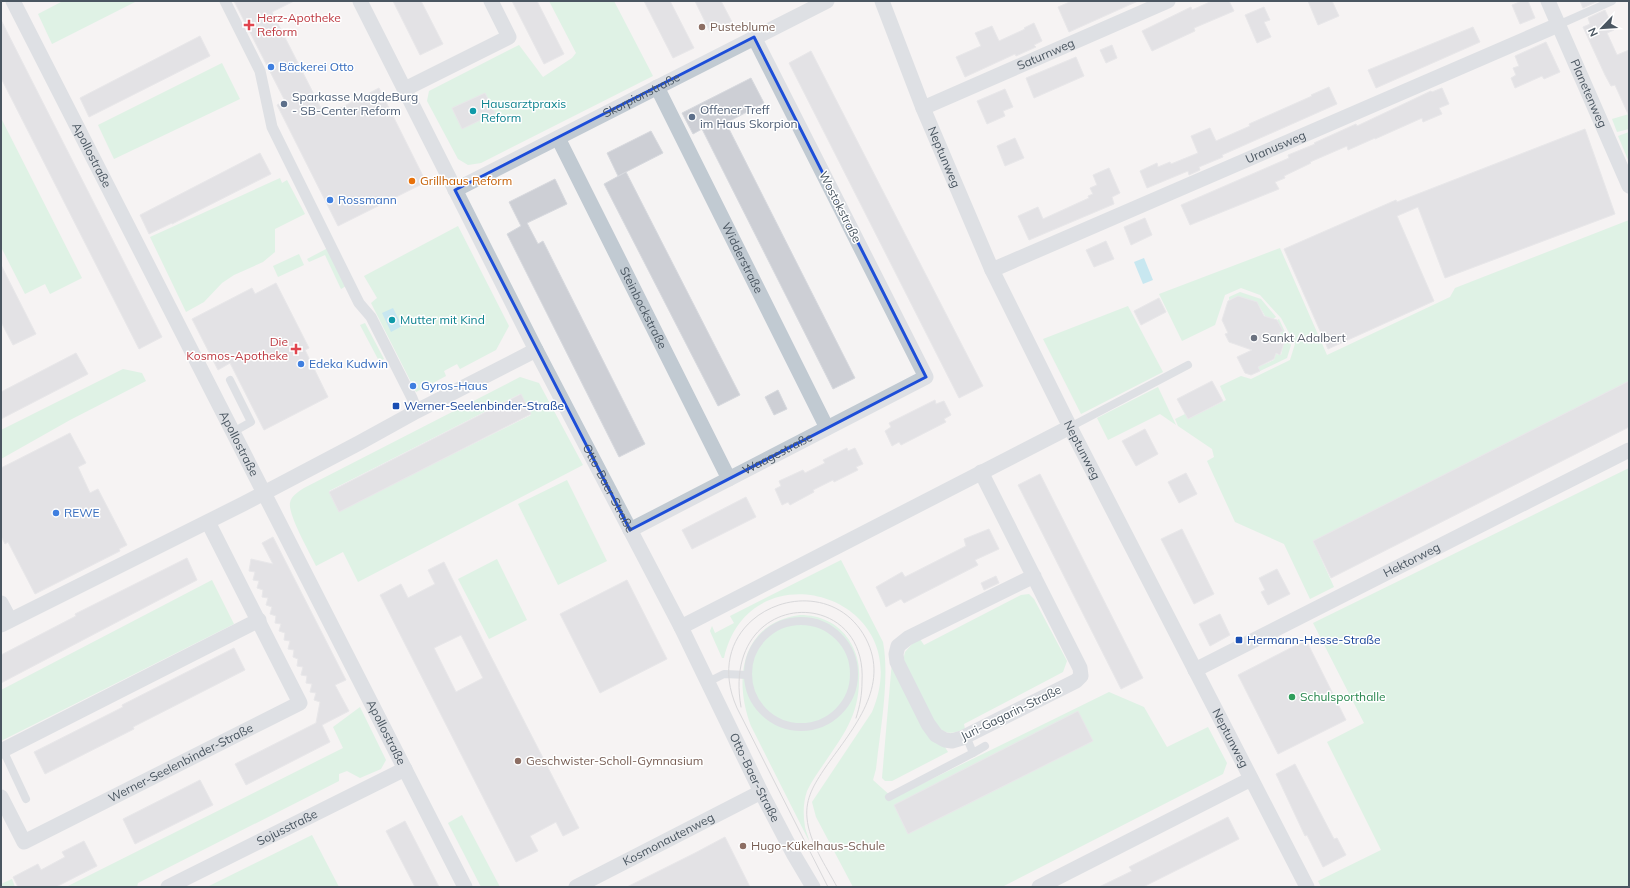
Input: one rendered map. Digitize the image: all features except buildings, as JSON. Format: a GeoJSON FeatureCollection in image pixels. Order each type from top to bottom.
{"type":"FeatureCollection","features":[{"type":"Feature","properties":{"kind":"street","name":"Apollostraße"},"geometry":{"type":"LineString","coordinates":[[13,1],[465,887]]}},
{"type":"Feature","properties":{"kind":"street"},"geometry":{"type":"LineString","coordinates":[[225,1],[260,71],[272,127],[360,303],[371,317],[412,398],[417,411]]}},
{"type":"Feature","properties":{"kind":"street","name":"Otto-Baer-Straße"},"geometry":{"type":"LineString","coordinates":[[360,1],[536,350],[681,627],[761,792],[794,855],[813,887]]}},
{"type":"Feature","properties":{"kind":"street"},"geometry":{"type":"LineString","coordinates":[[404,89],[509,37],[491,1]]}},
{"type":"Feature","properties":{"kind":"street","name":"Skorpionstraße"},"geometry":{"type":"LineString","coordinates":[[455,190],[827,1]]}},
{"type":"Feature","properties":{"kind":"street","name":"Neptunweg"},"geometry":{"type":"LineString","coordinates":[[882,1],[923,108],[992,270],[1070,427],[1307,887]]}},
{"type":"Feature","properties":{"kind":"street","name":"Saturnweg"},"geometry":{"type":"LineString","coordinates":[[923,108],[1168,1]]}},
{"type":"Feature","properties":{"kind":"street","name":"Planetenweg"},"geometry":{"type":"LineString","coordinates":[[1548,1],[1629,186]]}},
{"type":"Feature","properties":{"kind":"street","name":"Uranusweg"},"geometry":{"type":"LineString","coordinates":[[992,270],[1558,25]]}},
{"type":"Feature","properties":{"kind":"street","name":"Wostokstraße"},"geometry":{"type":"LineString","coordinates":[[754,37],[926,377]]}},
{"type":"Feature","properties":{"kind":"street","name":"Widderstraße"},"geometry":{"type":"LineString","coordinates":[[657,87],[827,428]]}},
{"type":"Feature","properties":{"kind":"street","name":"Steinbockstraße"},"geometry":{"type":"LineString","coordinates":[[558,138],[729,478]]}},
{"type":"Feature","properties":{"kind":"street"},"geometry":{"type":"LineString","coordinates":[[1,603],[6,623],[208,522],[417,411],[536,350]]}},
{"type":"Feature","properties":{"kind":"street","name":"Waagestraße"},"geometry":{"type":"LineString","coordinates":[[630,530],[926,377]]}},
{"type":"Feature","properties":{"kind":"street"},"geometry":{"type":"LineString","coordinates":[[681,627],[1070,427]]}},
{"type":"Feature","properties":{"kind":"street","name":"Hektorweg"},"geometry":{"type":"LineString","coordinates":[[1195,670],[1629,450]]}},
{"type":"Feature","properties":{"kind":"street","name":"Juri-Gagarin-Straße"},"geometry":{"type":"LineString","coordinates":[[981,472],[1034,576],[1080,668],[1081,676],[1076,681],[966,736],[954,740],[939,737],[933,732],[899,667],[896,657],[898,648],[902,642],[908,638],[1034,576]]}},
{"type":"Feature","properties":{"kind":"street","name":"Werner-Seelenbinder-Straße"},"geometry":{"type":"LineString","coordinates":[[1,797],[24,842],[300,703],[208,522]]}},
{"type":"Feature","properties":{"kind":"street"},"geometry":{"type":"LineString","coordinates":[[2,751],[259,620]]}},
{"type":"Feature","properties":{"kind":"street","name":"Sojusstraße"},"geometry":{"type":"LineString","coordinates":[[168,887],[405,769]]}},
{"type":"Feature","properties":{"kind":"street"},"geometry":{"type":"LineString","coordinates":[[1039,887],[1251,779]]}},
{"type":"Feature","properties":{"kind":"street","name":"Kosmonautenweg"},"geometry":{"type":"LineString","coordinates":[[576,887],[761,792]]}},
{"type":"Feature","properties":{"kind":"lane"},"geometry":{"type":"LineString","coordinates":[[1558,25],[1612,1]]}},
{"type":"Feature","properties":{"kind":"lane"},"geometry":{"type":"LineString","coordinates":[[1070,427],[1188,365]]}},
{"type":"Feature","properties":{"kind":"lane"},"geometry":{"type":"LineString","coordinates":[[230,380],[251,422],[233,432]]}},
{"type":"Feature","properties":{"kind":"lane"},"geometry":{"type":"LineString","coordinates":[[800,621],[820,624],[838,636],[849,652],[854,672],[852,691],[841,710],[822,723],[806,726],[786,725],[767,715],[754,698],[750,688],[748,675],[752,653],[764,636],[780,625],[800,621]]}},
{"type":"Feature","properties":{"kind":"lane"},"geometry":{"type":"LineString","coordinates":[[708,682],[724,674],[748,675]]}},
{"type":"Feature","properties":{"kind":"lane"},"geometry":{"type":"LineString","coordinates":[[966,736],[973,753]]}},
{"type":"Feature","properties":{"kind":"lane"},"geometry":{"type":"LineString","coordinates":[[889,796],[984,746]]}},
{"type":"Feature","properties":{"kind":"lane"},"geometry":{"type":"LineString","coordinates":[[2,751],[26,799]]}},
{"type":"Feature","properties":{"kind":"highlighted area"},"geometry":{"type":"Polygon","coordinates":[[[754,37],[926,377],[630,530],[455,190],[754,37]]]}},
{"type":"Feature","properties":{"kind":"green space"},"geometry":{"type":"Polygon","coordinates":[[[63,1],[137,1],[52,44],[38,14],[63,1]]]}},
{"type":"Feature","properties":{"kind":"green space"},"geometry":{"type":"Polygon","coordinates":[[[549,1],[614,1],[653,76],[481,163],[468,165],[458,159],[427,101],[429,91],[519,45],[543,77],[572,58],[576,53],[549,1]]]}},
{"type":"Feature","properties":{"kind":"green space"},"geometry":{"type":"Polygon","coordinates":[[[222,63],[240,99],[114,159],[98,125],[222,63]]]}},
{"type":"Feature","properties":{"kind":"green space"},"geometry":{"type":"Polygon","coordinates":[[[1629,114],[1629,129],[1617,132],[1612,119],[1629,114]]]}},
{"type":"Feature","properties":{"kind":"green space"},"geometry":{"type":"Polygon","coordinates":[[[1,118],[82,278],[50,294],[45,284],[25,294],[1,247],[1,118]]]}},
{"type":"Feature","properties":{"kind":"green space"},"geometry":{"type":"Polygon","coordinates":[[[1629,132],[1629,162],[1618,136],[1629,132]]]}},
{"type":"Feature","properties":{"kind":"green space"},"geometry":{"type":"Polygon","coordinates":[[[280,178],[282,183],[287,180],[305,214],[275,229],[275,252],[263,262],[234,275],[222,283],[204,302],[186,312],[150,237],[280,178]]]}},
{"type":"Feature","properties":{"kind":"green space"},"geometry":{"type":"Polygon","coordinates":[[[1629,220],[1629,381],[1313,541],[1334,587],[1310,599],[1284,544],[1235,522],[1207,461],[1214,457],[1212,449],[1178,426],[1175,419],[1185,414],[1188,419],[1226,400],[1220,386],[1241,376],[1251,379],[1290,360],[1295,344],[1281,318],[1260,295],[1241,288],[1225,295],[1215,325],[1182,341],[1159,294],[1280,248],[1327,355],[1450,297],[1455,288],[1629,220]]]}},
{"type":"Feature","properties":{"kind":"green space"},"geometry":{"type":"Polygon","coordinates":[[[458,226],[509,326],[496,350],[460,369],[457,364],[444,371],[446,376],[416,392],[371,303],[377,298],[364,276],[458,226]]]}},
{"type":"Feature","properties":{"kind":"green space"},"geometry":{"type":"Polygon","coordinates":[[[328,248],[346,286],[341,289],[325,255],[309,262],[307,259],[328,248]]]}},
{"type":"Feature","properties":{"kind":"green space"},"geometry":{"type":"Polygon","coordinates":[[[299,254],[304,265],[278,277],[273,266],[299,254]]]}},
{"type":"Feature","properties":{"kind":"green space"},"geometry":{"type":"Polygon","coordinates":[[[1240,292],[1261,299],[1276,317],[1273,319],[1265,316],[1257,302],[1238,296],[1229,300],[1229,297],[1240,292]]]}},
{"type":"Feature","properties":{"kind":"green space"},"geometry":{"type":"Polygon","coordinates":[[[1128,306],[1163,372],[1081,414],[1043,339],[1128,306]]]}},
{"type":"Feature","properties":{"kind":"green space"},"geometry":{"type":"Polygon","coordinates":[[[1279,319],[1291,345],[1287,358],[1260,371],[1258,367],[1274,360],[1276,354],[1281,355],[1284,343],[1280,333],[1283,331],[1277,320],[1279,319]]]}},
{"type":"Feature","properties":{"kind":"green space"},"geometry":{"type":"Polygon","coordinates":[[[365,323],[384,359],[379,361],[360,325],[365,323]]]}},
{"type":"Feature","properties":{"kind":"green space"},"geometry":{"type":"Polygon","coordinates":[[[123,369],[142,373],[146,381],[70,420],[1,459],[1,430],[123,369]]]}},
{"type":"Feature","properties":{"kind":"green space"},"geometry":{"type":"Polygon","coordinates":[[[520,377],[539,383],[583,465],[358,582],[343,552],[316,566],[290,509],[292,498],[304,488],[520,377]],[[520,394],[329,491],[339,511],[531,415],[520,394]]]}},
{"type":"Feature","properties":{"kind":"green space"},"geometry":{"type":"Polygon","coordinates":[[[1158,387],[1176,425],[1160,414],[1108,440],[1097,418],[1158,387]]]}},
{"type":"Feature","properties":{"kind":"green space"},"geometry":{"type":"Polygon","coordinates":[[[1629,468],[1629,887],[1321,887],[1318,881],[1381,850],[1327,742],[1364,723],[1313,623],[1629,468]]]}},
{"type":"Feature","properties":{"kind":"green space"},"geometry":{"type":"Polygon","coordinates":[[[567,480],[607,561],[558,585],[518,504],[567,480]]]}},
{"type":"Feature","properties":{"kind":"green space"},"geometry":{"type":"Polygon","coordinates":[[[497,559],[527,620],[489,639],[458,579],[497,559]]]}},
{"type":"Feature","properties":{"kind":"green space"},"geometry":{"type":"Polygon","coordinates":[[[841,560],[883,642],[885,657],[885,688],[876,769],[873,780],[893,798],[1109,692],[1144,707],[1167,747],[1208,727],[1227,763],[1223,774],[1002,887],[853,887],[816,817],[812,802],[872,712],[881,672],[873,639],[854,614],[826,599],[795,594],[765,602],[740,623],[724,658],[722,658],[710,631],[712,626],[715,633],[734,623],[730,616],[841,560]]]}},
{"type":"Feature","properties":{"kind":"green space"},"geometry":{"type":"Polygon","coordinates":[[[212,580],[234,624],[1,741],[1,690],[212,580]]]}},
{"type":"Feature","properties":{"kind":"green space"},"geometry":{"type":"Polygon","coordinates":[[[1029,594],[1034,599],[1067,661],[1063,672],[964,724],[965,729],[950,733],[940,729],[936,726],[904,670],[905,652],[912,644],[920,639],[924,645],[1021,595],[1029,594]]]}},
{"type":"Feature","properties":{"kind":"green space"},"geometry":{"type":"Polygon","coordinates":[[[800,615],[821,618],[840,629],[852,645],[856,654],[859,669],[858,693],[853,715],[843,735],[810,784],[807,791],[804,804],[804,818],[809,841],[751,726],[743,690],[743,672],[747,656],[754,641],[765,629],[780,620],[800,615]]]}},
{"type":"Feature","properties":{"kind":"green space"},"geometry":{"type":"Polygon","coordinates":[[[892,661],[948,752],[892,781],[885,781],[882,778],[892,661]]]}},
{"type":"Feature","properties":{"kind":"green space"},"geometry":{"type":"Polygon","coordinates":[[[360,707],[386,760],[381,769],[360,778],[347,771],[339,774],[339,781],[138,883],[137,887],[66,887],[343,748],[333,727],[360,707]]]}},
{"type":"Feature","properties":{"kind":"green space"},"geometry":{"type":"Polygon","coordinates":[[[462,815],[500,887],[481,887],[448,823],[462,815]]]}},
{"type":"Feature","properties":{"kind":"green space"},"geometry":{"type":"Polygon","coordinates":[[[312,835],[339,887],[209,886],[312,835]]]}},
{"type":"Feature","properties":{"kind":"green space"},"geometry":{"type":"Polygon","coordinates":[[[12,879],[15,887],[1,887],[1,884],[12,879]]]}},
{"type":"Feature","properties":{"kind":"water"},"geometry":{"type":"Polygon","coordinates":[[[1144,258],[1153,280],[1143,284],[1134,262],[1144,258]]]}},
{"type":"Feature","properties":{"kind":"water"},"geometry":{"type":"Polygon","coordinates":[[[393,308],[402,326],[391,332],[382,313],[393,308]]]}},
{"type":"Feature","properties":{"kind":"tram line"},"geometry":{"type":"LineString","coordinates":[[828,887],[737,708],[729,674],[734,645],[750,623],[772,608],[799,601],[825,604],[850,618],[868,643],[873,660],[874,677],[864,710],[818,779],[809,797],[807,811],[808,827],[814,845],[837,887]]}},
{"type":"Feature","properties":{"kind":"tram line"},"geometry":{"type":"LineString","coordinates":[[741,707],[740,668],[752,639],[772,621],[796,613],[821,615],[843,627],[858,650],[862,686],[859,709],[856,718]]}},
{"type":"Feature","properties":{"kind":"place","name":"Herz-Apotheke Reform"},"geometry":{"type":"Point","coordinates":[249,25]}},
{"type":"Feature","properties":{"kind":"place","name":"Pusteblume"},"geometry":{"type":"Point","coordinates":[702,27]}},
{"type":"Feature","properties":{"kind":"place","name":"Bäckerei Otto"},"geometry":{"type":"Point","coordinates":[271,67]}},
{"type":"Feature","properties":{"kind":"place","name":"Sparkasse MagdeBurg - SB-Center Reform"},"geometry":{"type":"Point","coordinates":[284,104]}},
{"type":"Feature","properties":{"kind":"place","name":"Hausarztpraxis Reform"},"geometry":{"type":"Point","coordinates":[473,111]}},
{"type":"Feature","properties":{"kind":"place","name":"Offener Treff im Haus Skorpion"},"geometry":{"type":"Point","coordinates":[692,117]}},
{"type":"Feature","properties":{"kind":"place","name":"Grillhaus Reform"},"geometry":{"type":"Point","coordinates":[412,181]}},
{"type":"Feature","properties":{"kind":"place","name":"Rossmann"},"geometry":{"type":"Point","coordinates":[330,200]}},
{"type":"Feature","properties":{"kind":"place","name":"Mutter mit Kind"},"geometry":{"type":"Point","coordinates":[392,320]}},
{"type":"Feature","properties":{"kind":"place","name":"Sankt Adalbert"},"geometry":{"type":"Point","coordinates":[1254,338]}},
{"type":"Feature","properties":{"kind":"place","name":"Die Kosmos-Apotheke"},"geometry":{"type":"Point","coordinates":[296,349]}},
{"type":"Feature","properties":{"kind":"place","name":"Edeka Kudwin"},"geometry":{"type":"Point","coordinates":[301,364]}},
{"type":"Feature","properties":{"kind":"place","name":"Gyros-Haus"},"geometry":{"type":"Point","coordinates":[413,386]}},
{"type":"Feature","properties":{"kind":"place","name":"Werner-Seelenbinder-Straße"},"geometry":{"type":"Point","coordinates":[396,406]}},
{"type":"Feature","properties":{"kind":"place","name":"REWE"},"geometry":{"type":"Point","coordinates":[56,513]}},
{"type":"Feature","properties":{"kind":"place","name":"Hermann-Hesse-Straße"},"geometry":{"type":"Point","coordinates":[1239,640]}},
{"type":"Feature","properties":{"kind":"place","name":"Schulsporthalle"},"geometry":{"type":"Point","coordinates":[1292,697]}},
{"type":"Feature","properties":{"kind":"place","name":"Geschwister-Scholl-Gymnasium"},"geometry":{"type":"Point","coordinates":[518,761]}},
{"type":"Feature","properties":{"kind":"place","name":"Hugo-Kükelhaus-Schule"},"geometry":{"type":"Point","coordinates":[743,846]}}]}
